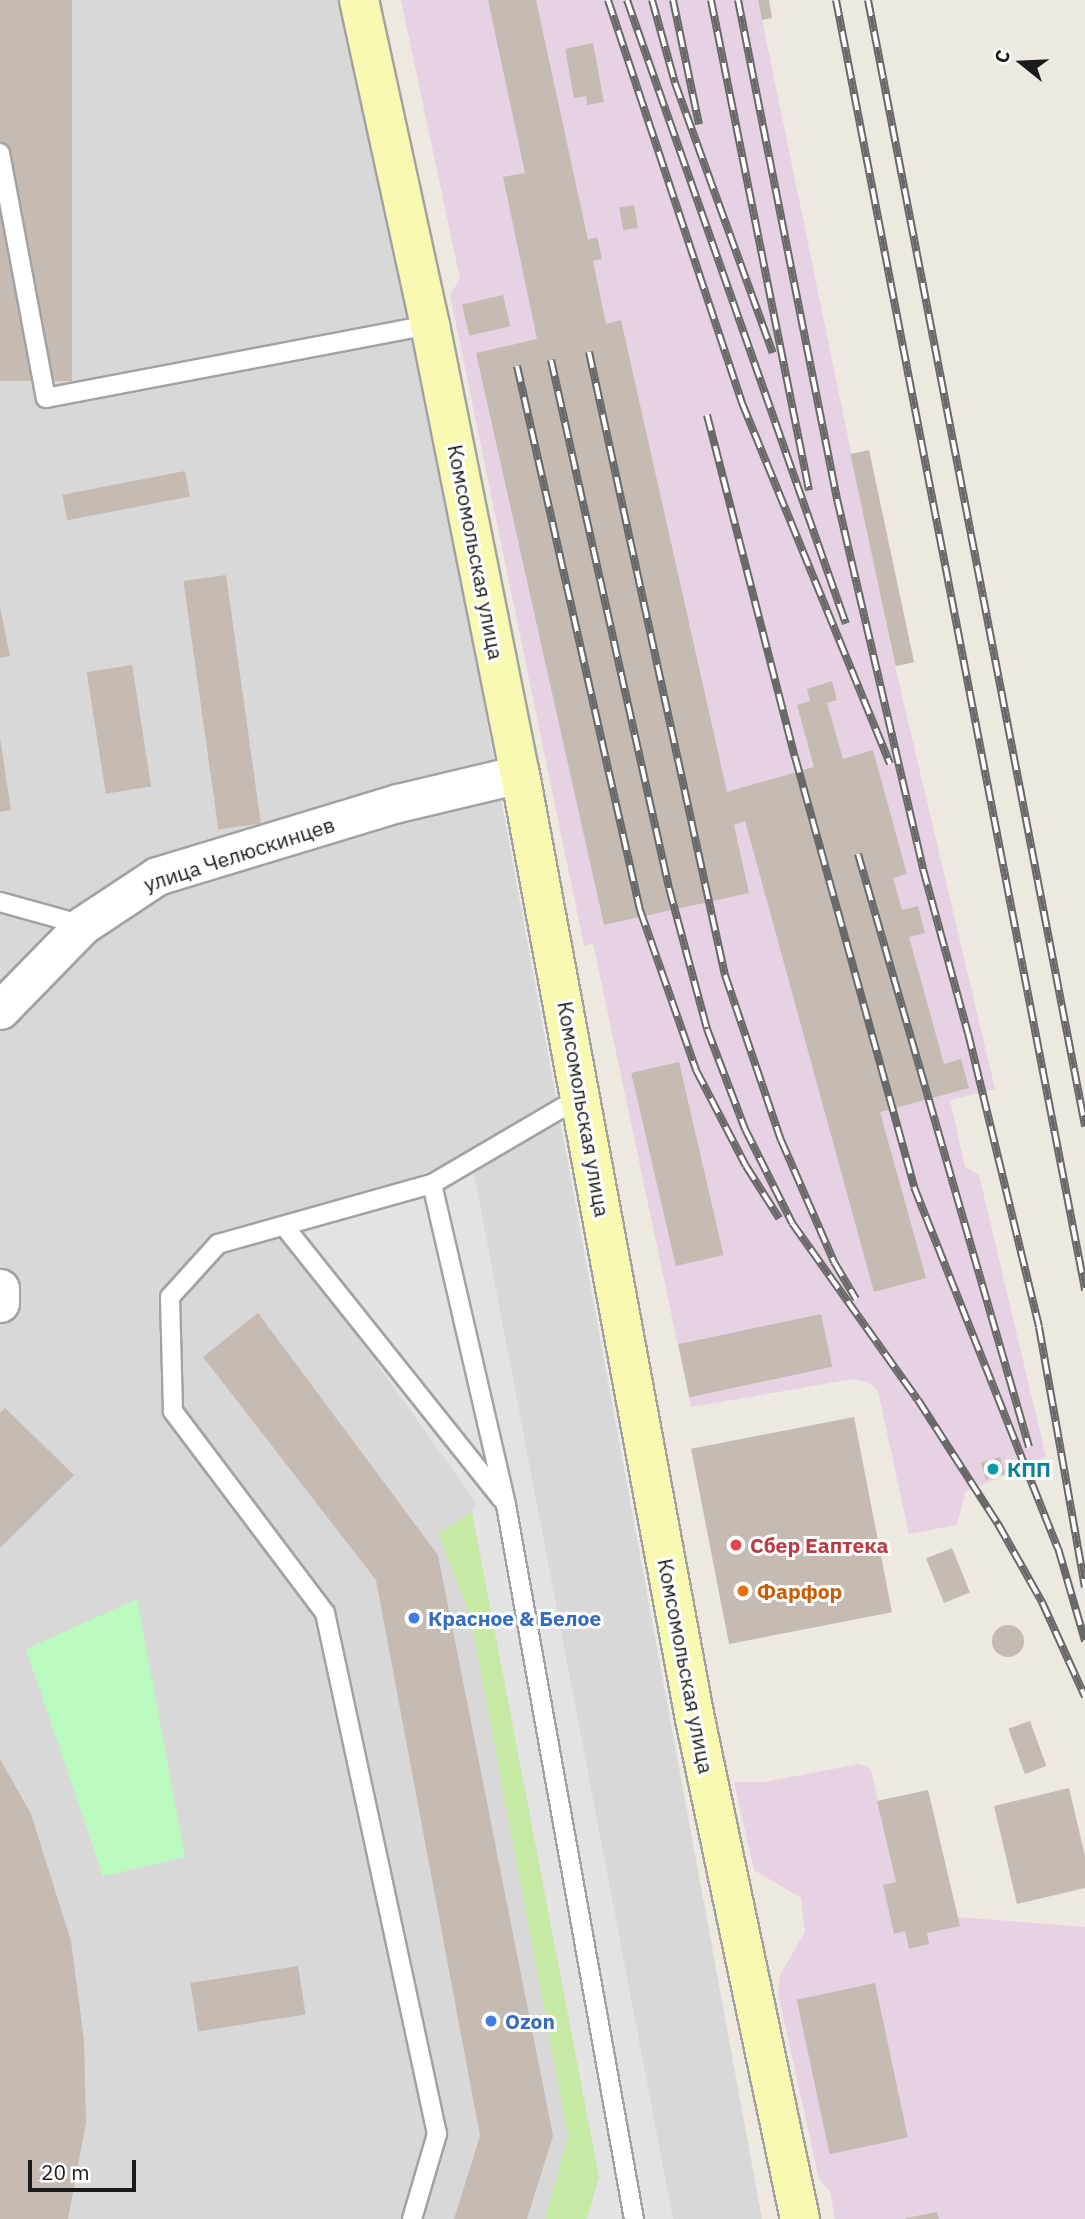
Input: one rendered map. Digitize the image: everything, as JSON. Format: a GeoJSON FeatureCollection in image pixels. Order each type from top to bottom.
{"type":"FeatureCollection","features":[{"type":"Feature","properties":{"kind":"main road","name":"Комсомольская улица"},"geometry":{"type":"LineString","coordinates":[[359,0],[430,325],[520,774],[582,1096],[695,1719],[800,2219]]}},
{"type":"Feature","properties":{"kind":"street","name":"улица Челюскинцев"},"geometry":{"type":"LineString","coordinates":[[0,1010],[83,925],[156,876],[398,803],[520,774]]}},
{"type":"Feature","properties":{"kind":"street"},"geometry":{"type":"LineString","coordinates":[[0,1287],[0,1303]]}},
{"type":"Feature","properties":{"kind":"lane"},"geometry":{"type":"LineString","coordinates":[[0,153],[46,398],[430,325]]}},
{"type":"Feature","properties":{"kind":"lane"},"geometry":{"type":"LineString","coordinates":[[0,902],[83,925]]}},
{"type":"Feature","properties":{"kind":"lane"},"geometry":{"type":"LineString","coordinates":[[412,2219],[437,2134],[325,1613],[173,1411],[170,1297],[218,1244],[432,1184],[582,1096]]}},
{"type":"Feature","properties":{"kind":"lane"},"geometry":{"type":"LineString","coordinates":[[432,1184],[506,1505],[634,2218]]}},
{"type":"Feature","properties":{"kind":"lane"},"geometry":{"type":"LineString","coordinates":[[284,1226],[506,1505]]}},
{"type":"Feature","properties":{"kind":"shaded area"},"geometry":{"type":"Polygon","coordinates":[[[0,0],[340,0],[419,352],[762,2219],[0,2219],[0,0]]]}},
{"type":"Feature","properties":{"kind":"shaded area"},"geometry":{"type":"Polygon","coordinates":[[[401,0],[758,0],[895,666],[995,1089],[950,1100],[965,1167],[979,1175],[1046,1457],[965,1492],[957,1525],[909,1534],[878,1391],[868,1382],[853,1379],[691,1407],[593,943],[584,946],[450,295],[460,279],[401,0]]]}},
{"type":"Feature","properties":{"kind":"shaded area"},"geometry":{"type":"Polygon","coordinates":[[[470,1153],[673,2219],[587,2219],[599,2177],[472,1512],[477,1504],[284,1234],[470,1153]]]}},
{"type":"Feature","properties":{"kind":"shaded area"},"geometry":{"type":"Polygon","coordinates":[[[859,1764],[871,1769],[878,1801],[928,1790],[957,1917],[1085,1927],[1085,2219],[835,2219],[830,2192],[819,2179],[778,1993],[780,1975],[805,1932],[801,1898],[754,1870],[734,1782],[765,1782],[859,1764]]]}},
{"type":"Feature","properties":{"kind":"green space"},"geometry":{"type":"Polygon","coordinates":[[[472,1512],[599,2177],[587,2219],[545,2219],[568,2136],[470,1615],[438,1534],[472,1512]]]}},
{"type":"Feature","properties":{"kind":"green space"},"geometry":{"type":"Polygon","coordinates":[[[137,1599],[185,1857],[103,1876],[26,1649],[137,1599]]]}},
{"type":"Feature","properties":{"kind":"building"},"geometry":{"type":"Polygon","coordinates":[[[0,0],[72,0],[72,381],[0,381],[0,0]]]}},
{"type":"Feature","properties":{"kind":"building"},"geometry":{"type":"Polygon","coordinates":[[[488,0],[536,0],[588,240],[597,237],[602,259],[593,261],[606,324],[621,320],[727,792],[814,767],[797,705],[810,701],[807,689],[832,681],[837,700],[827,703],[843,759],[873,750],[907,874],[893,878],[902,910],[918,906],[925,933],[909,937],[944,1064],[961,1059],[969,1088],[880,1112],[926,1278],[874,1292],[745,821],[734,825],[749,893],[604,925],[476,353],[537,339],[503,177],[525,173],[488,0]]]}},
{"type":"Feature","properties":{"kind":"building"},"geometry":{"type":"Polygon","coordinates":[[[758,0],[769,0],[772,18],[762,20],[758,0]]]}},
{"type":"Feature","properties":{"kind":"building"},"geometry":{"type":"Polygon","coordinates":[[[593,43],[604,102],[587,105],[586,96],[574,98],[565,49],[593,43]]]}},
{"type":"Feature","properties":{"kind":"building"},"geometry":{"type":"Polygon","coordinates":[[[634,205],[638,228],[623,230],[619,208],[634,205]]]}},
{"type":"Feature","properties":{"kind":"building"},"geometry":{"type":"Polygon","coordinates":[[[503,295],[510,326],[469,336],[462,304],[503,295]]]}},
{"type":"Feature","properties":{"kind":"building"},"geometry":{"type":"Polygon","coordinates":[[[869,450],[914,662],[896,666],[850,454],[869,450]]]}},
{"type":"Feature","properties":{"kind":"building"},"geometry":{"type":"Polygon","coordinates":[[[185,471],[190,497],[67,520],[62,495],[185,471]]]}},
{"type":"Feature","properties":{"kind":"building"},"geometry":{"type":"Polygon","coordinates":[[[226,575],[261,824],[218,830],[183,581],[226,575]]]}},
{"type":"Feature","properties":{"kind":"building"},"geometry":{"type":"Polygon","coordinates":[[[0,607],[10,656],[0,658],[0,607]]]}},
{"type":"Feature","properties":{"kind":"building"},"geometry":{"type":"Polygon","coordinates":[[[132,665],[151,786],[106,794],[87,672],[132,665]]]}},
{"type":"Feature","properties":{"kind":"building"},"geometry":{"type":"Polygon","coordinates":[[[0,738],[11,810],[0,812],[0,738]]]}},
{"type":"Feature","properties":{"kind":"building"},"geometry":{"type":"Polygon","coordinates":[[[679,1062],[724,1255],[676,1266],[631,1073],[679,1062]]]}},
{"type":"Feature","properties":{"kind":"building"},"geometry":{"type":"Polygon","coordinates":[[[258,1313],[438,1555],[553,2136],[527,2219],[454,2219],[480,2136],[376,1580],[203,1357],[258,1313]]]}},
{"type":"Feature","properties":{"kind":"building"},"geometry":{"type":"Polygon","coordinates":[[[821,1314],[832,1367],[689,1397],[678,1344],[821,1314]]]}},
{"type":"Feature","properties":{"kind":"building"},"geometry":{"type":"Polygon","coordinates":[[[5,1408],[74,1475],[0,1548],[0,1413],[5,1408]]]}},
{"type":"Feature","properties":{"kind":"building"},"geometry":{"type":"Polygon","coordinates":[[[854,1417],[892,1612],[729,1644],[691,1449],[854,1417]]]}},
{"type":"Feature","properties":{"kind":"building","name":"КПП"},"geometry":{"type":"Polygon","coordinates":[[[1000,1457],[1005,1474],[986,1480],[981,1463],[1000,1457]]]}},
{"type":"Feature","properties":{"kind":"building"},"geometry":{"type":"Polygon","coordinates":[[[952,1548],[970,1593],[944,1603],[926,1558],[952,1548]]]}},
{"type":"Feature","properties":{"kind":"building"},"geometry":{"type":"Polygon","coordinates":[[[1008,1625],[1019,1630],[1024,1641],[1019,1652],[1008,1657],[997,1652],[992,1641],[997,1630],[1008,1625]]]}},
{"type":"Feature","properties":{"kind":"building"},"geometry":{"type":"Polygon","coordinates":[[[1030,1721],[1046,1766],[1025,1774],[1008,1729],[1030,1721]]]}},
{"type":"Feature","properties":{"kind":"building"},"geometry":{"type":"Polygon","coordinates":[[[0,1759],[31,1814],[71,1941],[84,2040],[86,2123],[68,2219],[0,2219],[0,1759]]]}},
{"type":"Feature","properties":{"kind":"building"},"geometry":{"type":"Polygon","coordinates":[[[1069,1788],[1085,1856],[1085,1888],[1017,1904],[994,1806],[1069,1788]]]}},
{"type":"Feature","properties":{"kind":"building"},"geometry":{"type":"Polygon","coordinates":[[[928,1790],[960,1926],[927,1933],[929,1944],[909,1949],[905,1931],[894,1934],[883,1885],[896,1882],[877,1801],[928,1790]]]}},
{"type":"Feature","properties":{"kind":"building"},"geometry":{"type":"Polygon","coordinates":[[[298,1966],[306,2014],[198,2031],[190,1983],[298,1966]]]}},
{"type":"Feature","properties":{"kind":"building"},"geometry":{"type":"Polygon","coordinates":[[[875,1983],[908,2138],[830,2154],[797,2000],[875,1983]]]}},
{"type":"Feature","properties":{"kind":"building"},"geometry":{"type":"Polygon","coordinates":[[[937,2212],[939,2219],[906,2219],[906,2218],[937,2212]]]}},
{"type":"Feature","properties":{"kind":"railway"},"geometry":{"type":"LineString","coordinates":[[608,0],[742,403],[890,764]]}},
{"type":"Feature","properties":{"kind":"railway"},"geometry":{"type":"LineString","coordinates":[[627,0],[846,624]]}},
{"type":"Feature","properties":{"kind":"railway"},"geometry":{"type":"LineString","coordinates":[[652,0],[675,83],[773,353]]}},
{"type":"Feature","properties":{"kind":"railway"},"geometry":{"type":"LineString","coordinates":[[673,0],[699,124]]}},
{"type":"Feature","properties":{"kind":"railway"},"geometry":{"type":"LineString","coordinates":[[711,0],[809,490]]}},
{"type":"Feature","properties":{"kind":"railway"},"geometry":{"type":"LineString","coordinates":[[738,0],[837,499],[923,869],[968,1033],[1039,1327],[1085,1587]]}},
{"type":"Feature","properties":{"kind":"railway"},"geometry":{"type":"LineString","coordinates":[[836,0],[1085,1290]]}},
{"type":"Feature","properties":{"kind":"railway"},"geometry":{"type":"LineString","coordinates":[[868,0],[1085,1126]]}},
{"type":"Feature","properties":{"kind":"railway"},"geometry":{"type":"LineString","coordinates":[[589,352],[725,975],[781,1140],[834,1262],[856,1299]]}},
{"type":"Feature","properties":{"kind":"railway"},"geometry":{"type":"LineString","coordinates":[[551,360],[669,888],[707,1029],[745,1129],[792,1223],[918,1400],[998,1524],[1042,1602],[1085,1697]]}},
{"type":"Feature","properties":{"kind":"railway"},"geometry":{"type":"LineString","coordinates":[[517,366],[640,910],[696,1070],[746,1166],[779,1218]]}},
{"type":"Feature","properties":{"kind":"railway"},"geometry":{"type":"LineString","coordinates":[[707,415],[795,757],[914,1187],[1058,1548],[1085,1641]]}},
{"type":"Feature","properties":{"kind":"railway"},"geometry":{"type":"LineString","coordinates":[[858,854],[1029,1447]]}},
{"type":"Feature","properties":{"kind":"place","name":"КПП"},"geometry":{"type":"Point","coordinates":[993,1469]}},
{"type":"Feature","properties":{"kind":"place","name":"Сбер Еаптека"},"geometry":{"type":"Point","coordinates":[736,1545]}},
{"type":"Feature","properties":{"kind":"place","name":"Фарфор"},"geometry":{"type":"Point","coordinates":[743,1591]}},
{"type":"Feature","properties":{"kind":"place","name":"Красное & Белое"},"geometry":{"type":"Point","coordinates":[414,1618]}},
{"type":"Feature","properties":{"kind":"place","name":"Ozon"},"geometry":{"type":"Point","coordinates":[491,2021]}}]}
